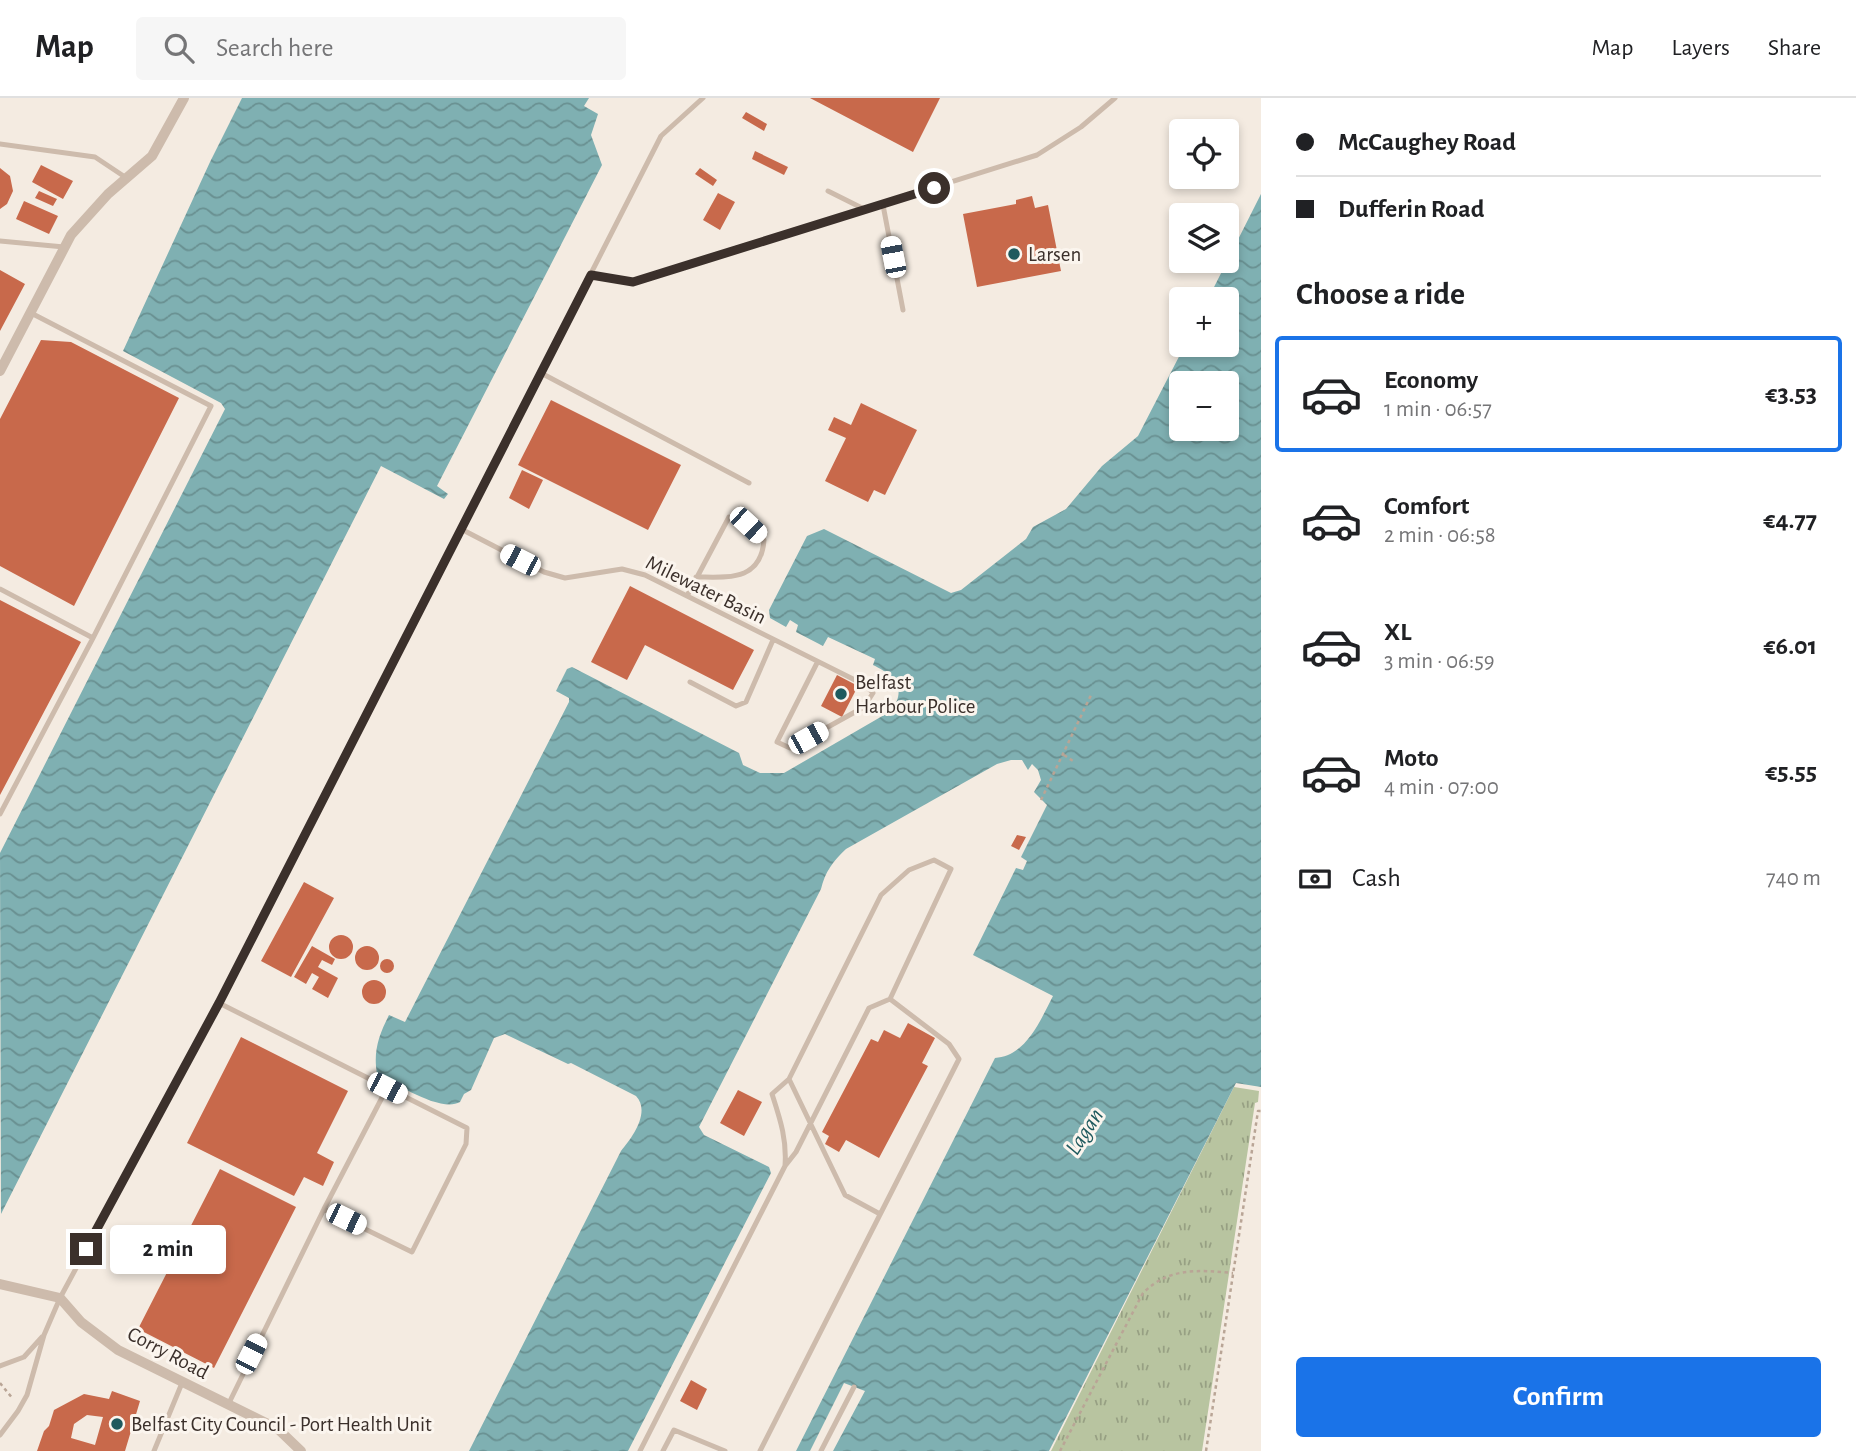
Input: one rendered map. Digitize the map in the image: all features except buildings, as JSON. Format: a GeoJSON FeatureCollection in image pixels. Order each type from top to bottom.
{"type":"FeatureCollection","features":[{"type":"Feature","properties":{"kind":"street"},"geometry":{"type":"LineString","coordinates":[[0,370],[64,247],[92,210],[152,156],[184,98]]}},
{"type":"Feature","properties":{"kind":"street"},"geometry":{"type":"LineString","coordinates":[[0,1284],[60,1298]]}},
{"type":"Feature","properties":{"kind":"street","name":"Corry Road"},"geometry":{"type":"LineString","coordinates":[[60,1298],[81,1322],[118,1350],[182,1384],[278,1429],[301,1451]]}},
{"type":"Feature","properties":{"kind":"lane"},"geometry":{"type":"LineString","coordinates":[[0,1435],[19,1411],[27,1395],[44,1335],[60,1298],[219,1003],[661,135],[703,98]]}},
{"type":"Feature","properties":{"kind":"lane"},"geometry":{"type":"LineString","coordinates":[[591,275],[633,282],[1037,155],[1081,127],[1115,98]]}},
{"type":"Feature","properties":{"kind":"lane"},"geometry":{"type":"LineString","coordinates":[[0,144],[95,157],[128,179]]}},
{"type":"Feature","properties":{"kind":"lane"},"geometry":{"type":"LineString","coordinates":[[828,191],[864,209]]}},
{"type":"Feature","properties":{"kind":"lane"},"geometry":{"type":"LineString","coordinates":[[883,205],[903,310]]}},
{"type":"Feature","properties":{"kind":"lane"},"geometry":{"type":"LineString","coordinates":[[0,241],[64,247]]}},
{"type":"Feature","properties":{"kind":"lane"},"geometry":{"type":"LineString","coordinates":[[0,814],[211,406],[30,312]]}},
{"type":"Feature","properties":{"kind":"lane"},"geometry":{"type":"LineString","coordinates":[[541,373],[749,483]]}},
{"type":"Feature","properties":{"kind":"lane"},"geometry":{"type":"LineString","coordinates":[[687,596],[696,577],[729,517],[748,525],[764,540],[757,562],[748,572],[731,578],[696,577]]}},
{"type":"Feature","properties":{"kind":"lane","name":"Milewater Basin"},"geometry":{"type":"LineString","coordinates":[[461,529],[544,572],[565,578],[622,569],[645,575],[817,663],[866,685],[873,693],[864,707],[790,748],[777,742],[817,663]]}},
{"type":"Feature","properties":{"kind":"lane"},"geometry":{"type":"LineString","coordinates":[[0,589],[93,638]]}},
{"type":"Feature","properties":{"kind":"lane"},"geometry":{"type":"LineString","coordinates":[[690,682],[736,706],[746,702],[773,640]]}},
{"type":"Feature","properties":{"kind":"lane"},"geometry":{"type":"LineString","coordinates":[[640,1451],[869,1008],[890,999],[951,869],[934,860],[908,870],[881,895],[789,1079],[772,1094],[787,1145],[786,1166]]}},
{"type":"Feature","properties":{"kind":"lane"},"geometry":{"type":"LineString","coordinates":[[760,1451],[959,1059],[950,1044],[890,999]]}},
{"type":"Feature","properties":{"kind":"lane"},"geometry":{"type":"LineString","coordinates":[[219,1003],[467,1128],[466,1144],[412,1252],[324,1209]]}},
{"type":"Feature","properties":{"kind":"lane"},"geometry":{"type":"LineString","coordinates":[[789,1079],[845,1195],[880,1214]]}},
{"type":"Feature","properties":{"kind":"lane"},"geometry":{"type":"LineString","coordinates":[[228,1405],[239,1378],[387,1088]]}},
{"type":"Feature","properties":{"kind":"lane"},"geometry":{"type":"LineString","coordinates":[[0,1366],[24,1357],[44,1335]]}},
{"type":"Feature","properties":{"kind":"lane"},"geometry":{"type":"LineString","coordinates":[[154,1451],[182,1384]]}},
{"type":"Feature","properties":{"kind":"lane"},"geometry":{"type":"LineString","coordinates":[[821,1451],[853,1387]]}},
{"type":"Feature","properties":{"kind":"lane"},"geometry":{"type":"LineString","coordinates":[[663,1451],[674,1430],[725,1451]]}},
{"type":"Feature","properties":{"kind":"path"},"geometry":{"type":"LineString","coordinates":[[1041,800],[1092,693]]}},
{"type":"Feature","properties":{"kind":"path"},"geometry":{"type":"LineString","coordinates":[[1064,755],[1073,761]]}},
{"type":"Feature","properties":{"kind":"path"},"geometry":{"type":"LineString","coordinates":[[1206,1451],[1258,1111],[1261,1111]]}},
{"type":"Feature","properties":{"kind":"path"},"geometry":{"type":"LineString","coordinates":[[1060,1451],[1143,1293],[1164,1277],[1180,1272],[1202,1270],[1233,1273]]}},
{"type":"Feature","properties":{"kind":"path"},"geometry":{"type":"LineString","coordinates":[[0,1383],[13,1399]]}},
{"type":"Feature","properties":{"kind":"green space"},"geometry":{"type":"Polygon","coordinates":[[[1234,1087],[1259,1091],[1202,1451],[1051,1451],[1234,1087]]]}},
{"type":"Feature","properties":{"kind":"water"},"geometry":{"type":"Polygon","coordinates":[[[242,98],[589,98],[584,106],[598,114],[591,135],[602,165],[437,486],[448,494],[444,499],[381,466],[1,1214],[0,853],[225,409],[221,403],[123,351],[242,98]]]}},
{"type":"Feature","properties":{"kind":"water","name":"Lagan"},"geometry":{"type":"Polygon","coordinates":[[[1261,194],[1261,1087],[1236,1083],[1049,1451],[796,1451],[995,1058],[1006,1056],[1024,1044],[1053,996],[973,955],[1016,868],[1023,870],[1027,861],[1021,857],[1047,805],[1034,792],[1041,780],[1038,770],[1032,764],[1028,770],[1022,760],[1011,760],[997,764],[846,849],[827,872],[821,889],[699,1127],[704,1135],[769,1167],[771,1173],[628,1451],[469,1451],[621,1151],[638,1125],[642,1110],[636,1096],[505,1034],[494,1038],[471,1090],[464,1094],[460,1102],[452,1104],[431,1101],[377,1074],[376,1050],[389,1015],[405,1022],[569,702],[569,698],[556,691],[567,669],[572,667],[739,753],[743,765],[760,773],[784,773],[891,711],[898,696],[896,683],[887,673],[873,665],[875,659],[828,637],[823,646],[796,632],[798,625],[790,620],[786,627],[770,618],[769,610],[807,536],[824,529],[951,593],[961,590],[1026,539],[1033,527],[1066,509],[1102,466],[1138,436],[1169,376],[1169,441],[1239,441],[1239,371],[1172,371],[1179,357],[1239,357],[1239,287],[1214,287],[1221,273],[1239,273],[1239,238],[1261,194]]]}},
{"type":"Feature","properties":{"kind":"pier"},"geometry":{"type":"Polygon","coordinates":[[[844,1383],[865,1391],[833,1451],[810,1451],[844,1383]]]}},
{"type":"Feature","properties":{"kind":"place","name":"Larsen"},"geometry":{"type":"Point","coordinates":[1014,254]}},
{"type":"Feature","properties":{"kind":"place","name":"Belfast Harbour Police"},"geometry":{"type":"Point","coordinates":[841,694]}},
{"type":"Feature","properties":{"kind":"place","name":"Belfast City Council - Port Health Unit"},"geometry":{"type":"Point","coordinates":[117,1424]}},
{"type":"Feature","properties":{"kind":"route"},"geometry":{"type":"LineString","coordinates":[[86,1249],[219,1003],[591,275],[633,282],[934,188]]}}]}
